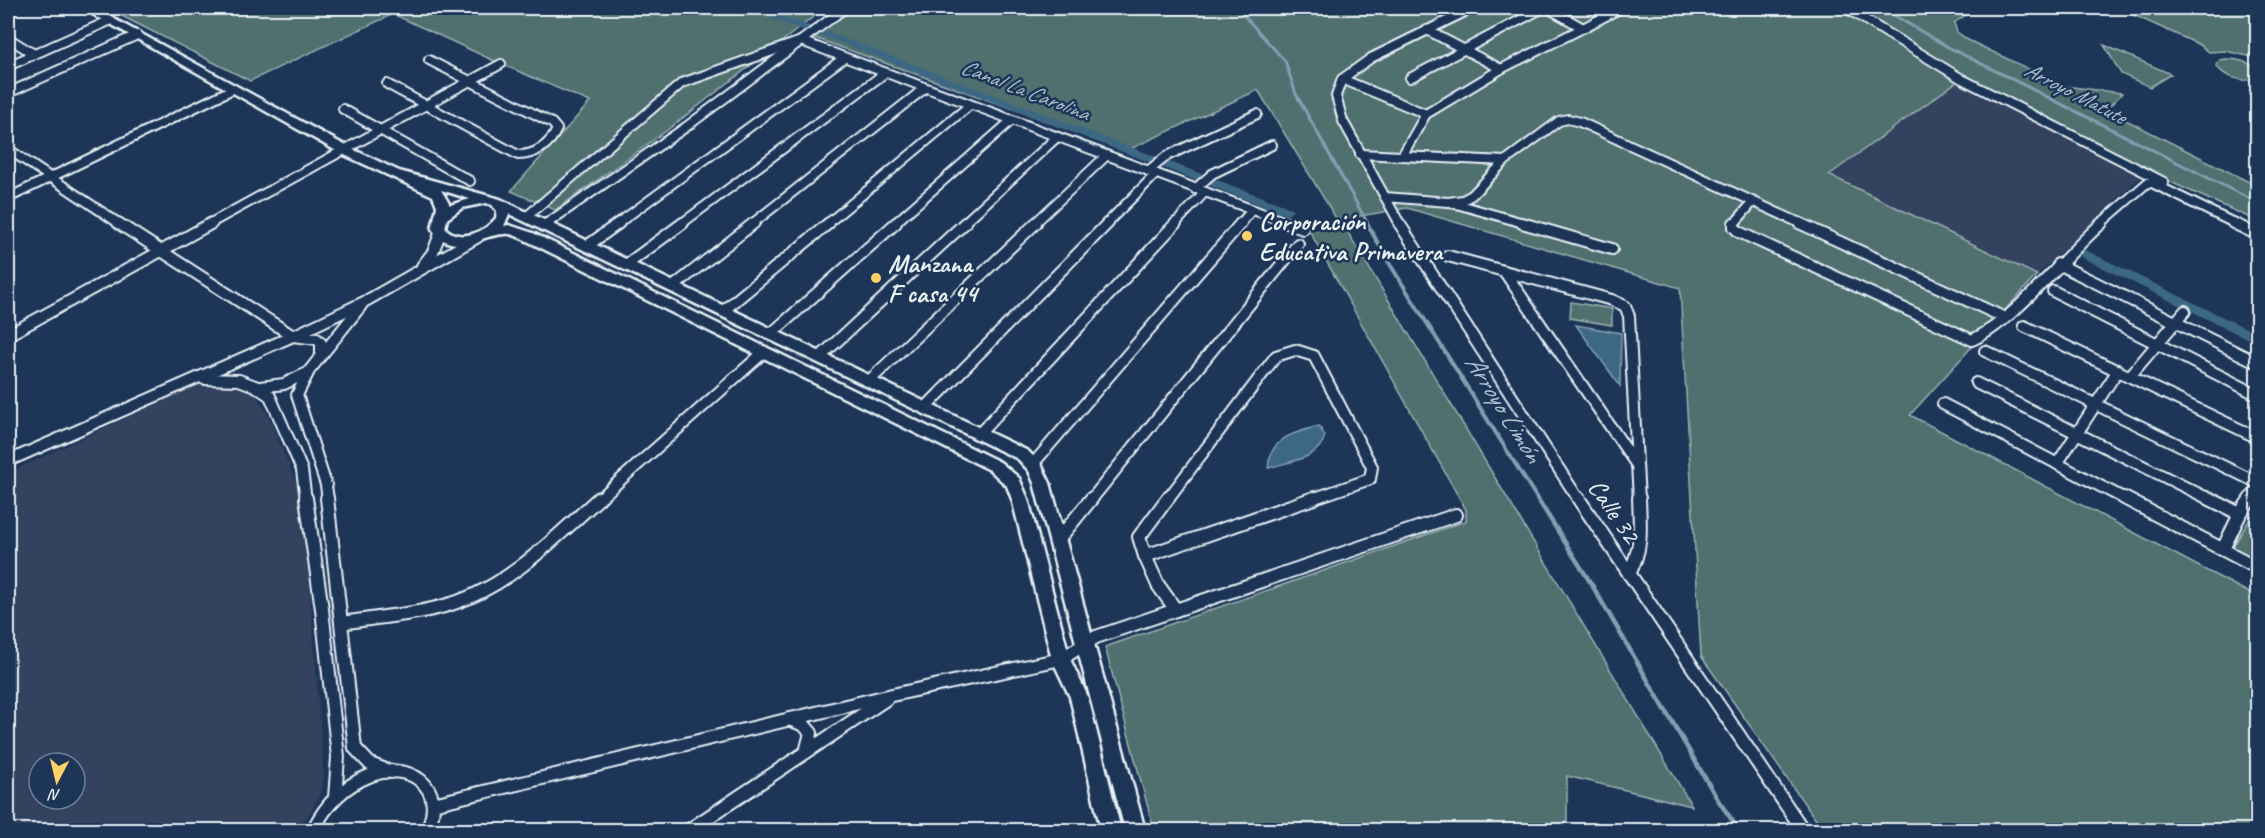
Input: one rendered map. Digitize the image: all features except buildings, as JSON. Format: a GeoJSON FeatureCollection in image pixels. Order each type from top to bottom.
{"type":"FeatureCollection","features":[{"type":"Feature","properties":{"kind":"street"},"geometry":{"type":"LineString","coordinates":[[87,8],[344,150],[400,174],[495,203],[1023,455],[1033,464],[1039,474],[1135,831]]}},
{"type":"Feature","properties":{"kind":"street"},"geometry":{"type":"LineString","coordinates":[[99,14],[115,8]]}},
{"type":"Feature","properties":{"kind":"street"},"geometry":{"type":"LineString","coordinates":[[544,226],[686,127],[845,8]]}},
{"type":"Feature","properties":{"kind":"street"},"geometry":{"type":"LineString","coordinates":[[1342,79],[1371,58],[1473,8]]}},
{"type":"Feature","properties":{"kind":"street"},"geometry":{"type":"LineString","coordinates":[[1410,78],[1542,8]]}},
{"type":"Feature","properties":{"kind":"street"},"geometry":{"type":"LineString","coordinates":[[1548,8],[1583,28]]}},
{"type":"Feature","properties":{"kind":"street"},"geometry":{"type":"LineString","coordinates":[[1402,156],[1426,114],[1501,69],[1621,8]]}},
{"type":"Feature","properties":{"kind":"street"},"geometry":{"type":"LineString","coordinates":[[1846,8],[1905,45],[2033,117],[2258,230]]}},
{"type":"Feature","properties":{"kind":"street"},"geometry":{"type":"LineString","coordinates":[[8,66],[111,20]]}},
{"type":"Feature","properties":{"kind":"street"},"geometry":{"type":"LineString","coordinates":[[1427,30],[1501,69]]}},
{"type":"Feature","properties":{"kind":"street"},"geometry":{"type":"LineString","coordinates":[[8,93],[137,35]]}},
{"type":"Feature","properties":{"kind":"street"},"geometry":{"type":"LineString","coordinates":[[8,38],[34,54]]}},
{"type":"Feature","properties":{"kind":"street"},"geometry":{"type":"LineString","coordinates":[[526,217],[682,83],[804,39],[844,58],[1106,156],[1201,187],[1252,210],[1303,229]]}},
{"type":"Feature","properties":{"kind":"street"},"geometry":{"type":"LineString","coordinates":[[587,246],[844,58]]}},
{"type":"Feature","properties":{"kind":"street"},"geometry":{"type":"LineString","coordinates":[[387,84],[518,155],[527,156],[541,148],[556,134],[557,129],[552,123],[429,60]]}},
{"type":"Feature","properties":{"kind":"street"},"geometry":{"type":"LineString","coordinates":[[8,335],[501,64]]}},
{"type":"Feature","properties":{"kind":"street"},"geometry":{"type":"LineString","coordinates":[[626,265],[885,73]]}},
{"type":"Feature","properties":{"kind":"street"},"geometry":{"type":"LineString","coordinates":[[1342,79],[1426,114]]}},
{"type":"Feature","properties":{"kind":"street","name":"Calle 32"},"geometry":{"type":"LineString","coordinates":[[1342,79],[1336,96],[1343,121],[1393,213],[1629,574],[1803,831]]}},
{"type":"Feature","properties":{"kind":"street"},"geometry":{"type":"LineString","coordinates":[[673,287],[926,88]]}},
{"type":"Feature","properties":{"kind":"street"},"geometry":{"type":"LineString","coordinates":[[8,198],[233,89]]}},
{"type":"Feature","properties":{"kind":"street"},"geometry":{"type":"LineString","coordinates":[[723,311],[970,105]]}},
{"type":"Feature","properties":{"kind":"street"},"geometry":{"type":"LineString","coordinates":[[343,108],[379,131],[470,181]]}},
{"type":"Feature","properties":{"kind":"street"},"geometry":{"type":"LineString","coordinates":[[925,408],[1167,156],[1257,114]]}},
{"type":"Feature","properties":{"kind":"street"},"geometry":{"type":"LineString","coordinates":[[1385,197],[1463,201],[1505,162],[1559,121],[1568,119],[1580,122],[2003,317]]}},
{"type":"Feature","properties":{"kind":"street"},"geometry":{"type":"LineString","coordinates":[[771,334],[1012,120]]}},
{"type":"Feature","properties":{"kind":"street"},"geometry":{"type":"LineString","coordinates":[[820,357],[1057,137]]}},
{"type":"Feature","properties":{"kind":"street"},"geometry":{"type":"LineString","coordinates":[[979,434],[1212,174],[1272,145]]}},
{"type":"Feature","properties":{"kind":"street"},"geometry":{"type":"LineString","coordinates":[[8,149],[48,178],[293,336],[317,339],[321,343],[321,356]]}},
{"type":"Feature","properties":{"kind":"street"},"geometry":{"type":"LineString","coordinates":[[1359,154],[1505,162]]}},
{"type":"Feature","properties":{"kind":"street"},"geometry":{"type":"LineString","coordinates":[[869,381],[1106,156]]}},
{"type":"Feature","properties":{"kind":"street"},"geometry":{"type":"LineString","coordinates":[[400,174],[442,198],[444,207],[438,229],[441,234],[456,240],[504,229],[521,232],[995,466],[1013,482],[1020,499],[1061,659],[1079,697],[1111,831]]}},
{"type":"Feature","properties":{"kind":"street"},"geometry":{"type":"LineString","coordinates":[[1753,202],[1734,222],[1734,227],[1739,232],[1962,337],[1972,339],[1980,338],[2147,183],[2152,183],[2258,235]]}},
{"type":"Feature","properties":{"kind":"street"},"geometry":{"type":"LineString","coordinates":[[8,461],[198,379],[364,302],[484,235],[503,219],[505,212],[495,203],[468,202],[449,210],[442,216]]}},
{"type":"Feature","properties":{"kind":"street"},"geometry":{"type":"LineString","coordinates":[[1448,202],[1612,249]]}},
{"type":"Feature","properties":{"kind":"street"},"geometry":{"type":"LineString","coordinates":[[1033,464],[1252,210]]}},
{"type":"Feature","properties":{"kind":"street"},"geometry":{"type":"LineString","coordinates":[[418,270],[433,252],[441,234]]}},
{"type":"Feature","properties":{"kind":"street"},"geometry":{"type":"LineString","coordinates":[[1058,540],[1298,244]]}},
{"type":"Feature","properties":{"kind":"street"},"geometry":{"type":"LineString","coordinates":[[1448,256],[1612,300],[1625,306],[1629,316],[1641,539],[1638,557],[1629,574]]}},
{"type":"Feature","properties":{"kind":"street"},"geometry":{"type":"LineString","coordinates":[[2058,264],[2258,363]]}},
{"type":"Feature","properties":{"kind":"street"},"geometry":{"type":"LineString","coordinates":[[1504,271],[1636,464]]}},
{"type":"Feature","properties":{"kind":"street"},"geometry":{"type":"LineString","coordinates":[[2053,291],[2258,395]]}},
{"type":"Feature","properties":{"kind":"street"},"geometry":{"type":"LineString","coordinates":[[364,302],[309,371],[297,395],[326,485],[355,748],[362,760],[373,768],[402,772],[421,779],[432,794],[433,815],[427,831]]}},
{"type":"Feature","properties":{"kind":"street"},"geometry":{"type":"LineString","coordinates":[[2130,376],[2185,311]]}},
{"type":"Feature","properties":{"kind":"street"},"geometry":{"type":"LineString","coordinates":[[2024,326],[2258,438]]}},
{"type":"Feature","properties":{"kind":"street"},"geometry":{"type":"LineString","coordinates":[[1144,556],[1370,479],[1372,467],[1314,356],[1296,350],[1282,352],[1276,356],[1139,537],[1144,556],[1162,594],[1176,610]]}},
{"type":"Feature","properties":{"kind":"street"},"geometry":{"type":"LineString","coordinates":[[1985,351],[2258,483]]}},
{"type":"Feature","properties":{"kind":"street"},"geometry":{"type":"LineString","coordinates":[[342,623],[419,612],[464,600],[493,586],[533,557],[764,352]]}},
{"type":"Feature","properties":{"kind":"street"},"geometry":{"type":"LineString","coordinates":[[2057,464],[2118,370]]}},
{"type":"Feature","properties":{"kind":"street"},"geometry":{"type":"LineString","coordinates":[[260,387],[280,385],[296,380],[309,371]]}},
{"type":"Feature","properties":{"kind":"street"},"geometry":{"type":"LineString","coordinates":[[198,379],[234,378],[260,387],[270,396],[302,470],[322,609],[338,758],[335,798]]}},
{"type":"Feature","properties":{"kind":"street"},"geometry":{"type":"LineString","coordinates":[[1976,383],[2240,514]]}},
{"type":"Feature","properties":{"kind":"street"},"geometry":{"type":"LineString","coordinates":[[878,408],[893,393]]}},
{"type":"Feature","properties":{"kind":"street"},"geometry":{"type":"LineString","coordinates":[[1942,404],[2258,568]]}},
{"type":"Feature","properties":{"kind":"street"},"geometry":{"type":"LineString","coordinates":[[2223,549],[2240,514],[2258,488]]}},
{"type":"Feature","properties":{"kind":"street"},"geometry":{"type":"LineString","coordinates":[[433,804],[892,695],[1061,659],[1077,650],[1085,641],[1456,515]]}},
{"type":"Feature","properties":{"kind":"street"},"geometry":{"type":"LineString","coordinates":[[689,831],[892,695]]}},
{"type":"Feature","properties":{"kind":"street"},"geometry":{"type":"LineString","coordinates":[[789,719],[804,725],[811,733],[806,752]]}},
{"type":"Feature","properties":{"kind":"street"},"geometry":{"type":"LineString","coordinates":[[313,831],[322,812],[335,798],[366,778],[391,772]]}},
{"type":"Feature","properties":{"kind":"shaded area"},"geometry":{"type":"Polygon","coordinates":[[[1966,75],[2060,132],[2148,170],[2037,275],[1828,175],[1966,75]]]}},
{"type":"Feature","properties":{"kind":"shaded area"},"geometry":{"type":"Polygon","coordinates":[[[1576,325],[1621,333],[1620,386],[1576,325]]]}},
{"type":"Feature","properties":{"kind":"shaded area"},"geometry":{"type":"Polygon","coordinates":[[[232,385],[255,393],[267,413],[298,487],[307,549],[324,779],[317,801],[306,819],[290,830],[10,830],[8,801],[8,473],[194,386],[232,385]]]}},
{"type":"Feature","properties":{"kind":"shaded area"},"geometry":{"type":"Polygon","coordinates":[[[1319,426],[1325,436],[1321,444],[1310,455],[1268,468],[1273,449],[1278,443],[1292,434],[1319,426]]]}},
{"type":"Feature","properties":{"kind":"green space"},"geometry":{"type":"Polygon","coordinates":[[[120,8],[825,8],[666,131],[555,210],[511,191],[590,102],[393,14],[250,81],[112,11],[120,8]]]}},
{"type":"Feature","properties":{"kind":"green space"},"geometry":{"type":"Polygon","coordinates":[[[851,8],[1976,8],[1954,23],[1957,32],[1968,40],[2064,86],[2122,93],[2106,110],[2257,186],[2257,221],[2060,132],[1966,75],[1829,175],[2037,275],[1910,415],[2257,597],[2257,830],[1823,830],[1701,656],[1680,288],[1407,208],[1337,220],[1258,90],[1128,150],[812,37],[851,8]]]}},
{"type":"Feature","properties":{"kind":"green space"},"geometry":{"type":"Polygon","coordinates":[[[2118,8],[2257,8],[2257,58],[2226,51],[2209,52],[2200,45],[2118,8]]]}},
{"type":"Feature","properties":{"kind":"green space"},"geometry":{"type":"Polygon","coordinates":[[[2104,45],[2171,74],[2150,87],[2121,74],[2104,45]]]}},
{"type":"Feature","properties":{"kind":"green space"},"geometry":{"type":"Polygon","coordinates":[[[2220,60],[2242,61],[2257,68],[2257,80],[2240,80],[2224,73],[2216,65],[2220,60]]]}},
{"type":"Feature","properties":{"kind":"green space"},"geometry":{"type":"Polygon","coordinates":[[[1344,226],[1692,806],[1567,776],[1567,830],[1154,830],[1105,647],[1466,521],[1466,510],[1310,232],[1344,226]]]}},
{"type":"Feature","properties":{"kind":"green space"},"geometry":{"type":"Polygon","coordinates":[[[1571,302],[1612,309],[1612,325],[1570,318],[1571,302]]]}},
{"type":"Feature","properties":{"kind":"green space"},"geometry":{"type":"Polygon","coordinates":[[[2257,507],[2257,564],[2231,550],[2257,507]]]}},
{"type":"Feature","properties":{"kind":"waterway","name":"Canal La Carolina"},"geometry":{"type":"LineString","coordinates":[[747,8],[836,38],[1287,211]]}},
{"type":"Feature","properties":{"kind":"waterway","name":"Arroyo Limón"},"geometry":{"type":"LineString","coordinates":[[1237,8],[1285,61],[1296,94],[1368,224]]}},
{"type":"Feature","properties":{"kind":"waterway","name":"Arroyo Matute"},"geometry":{"type":"LineString","coordinates":[[1881,8],[1948,47],[2258,203]]}},
{"type":"Feature","properties":{"kind":"waterway","name":"Arroyo Limón"},"geometry":{"type":"LineString","coordinates":[[1367,223],[1386,258],[1538,500]]}},
{"type":"Feature","properties":{"kind":"waterway"},"geometry":{"type":"LineString","coordinates":[[2085,254],[2258,340]]}},
{"type":"Feature","properties":{"kind":"waterway","name":"Arroyo Limón"},"geometry":{"type":"LineString","coordinates":[[1537,498],[1592,585],[1718,800],[1739,830]]}},
{"type":"Feature","properties":{"kind":"place","name":"Corporación Educativa Primavera"},"geometry":{"type":"Point","coordinates":[1247,236]}},
{"type":"Feature","properties":{"kind":"place","name":"Manzana F casa 44"},"geometry":{"type":"Point","coordinates":[876,278]}}]}
